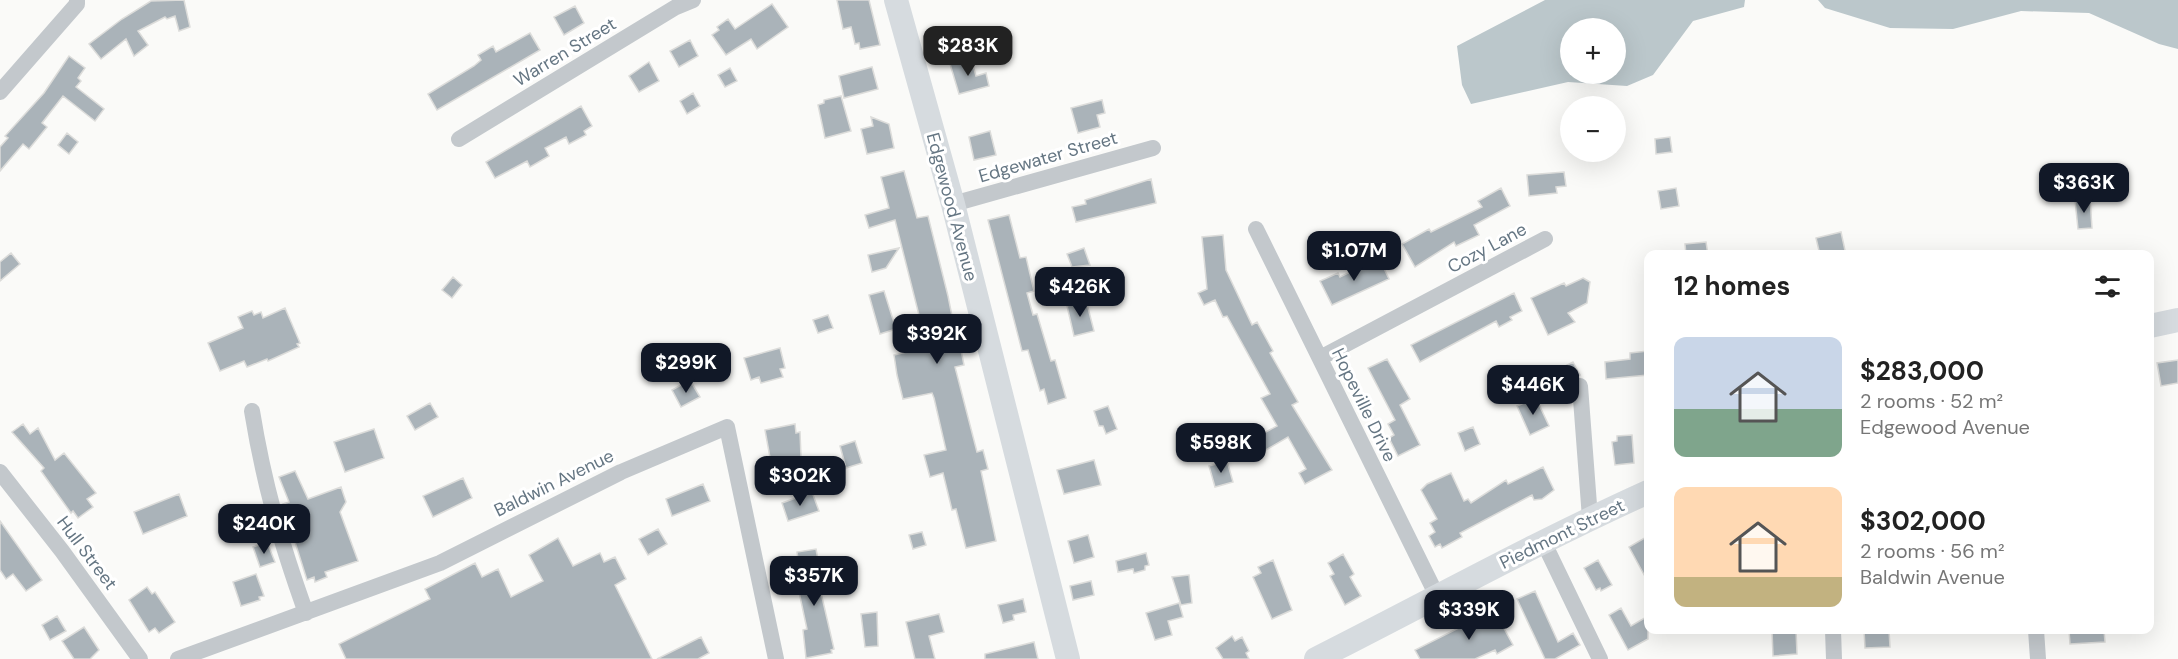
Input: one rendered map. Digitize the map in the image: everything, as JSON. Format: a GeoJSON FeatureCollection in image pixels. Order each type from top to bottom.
{"type":"FeatureCollection","features":[{"type":"Feature","properties":{"kind":"street","name":"Warren Street"},"geometry":{"type":"LineString","coordinates":[[459,139],[674,4],[693,0]]}},
{"type":"Feature","properties":{"kind":"street","name":"Edgewood Avenue"},"geometry":{"type":"LineString","coordinates":[[896,0],[952,204],[1068,659]]}},
{"type":"Feature","properties":{"kind":"street"},"geometry":{"type":"LineString","coordinates":[[0,92],[80,1]]}},
{"type":"Feature","properties":{"kind":"street","name":"Edgewater Street"},"geometry":{"type":"LineString","coordinates":[[952,204],[1153,148]]}},
{"type":"Feature","properties":{"kind":"street","name":"Hopeville Drive"},"geometry":{"type":"LineString","coordinates":[[1256,229],[1438,598]]}},
{"type":"Feature","properties":{"kind":"street","name":"Cozy Lane"},"geometry":{"type":"LineString","coordinates":[[1320,358],[1545,239]]}},
{"type":"Feature","properties":{"kind":"street"},"geometry":{"type":"LineString","coordinates":[[2154,325],[2178,320]]}},
{"type":"Feature","properties":{"kind":"street"},"geometry":{"type":"LineString","coordinates":[[1580,386],[1590,518]]}},
{"type":"Feature","properties":{"kind":"street"},"geometry":{"type":"LineString","coordinates":[[252,411],[259,461],[271,509],[306,613]]}},
{"type":"Feature","properties":{"kind":"street","name":"Baldwin Avenue"},"geometry":{"type":"LineString","coordinates":[[178,659],[440,563],[621,472],[726,427],[776,659]]}},
{"type":"Feature","properties":{"kind":"street","name":"Hull Street"},"geometry":{"type":"LineString","coordinates":[[0,472],[62,551],[140,659]]}},
{"type":"Feature","properties":{"kind":"street","name":"Piedmont Street"},"geometry":{"type":"LineString","coordinates":[[1316,659],[1438,598],[1543,541],[1644,494]]}},
{"type":"Feature","properties":{"kind":"street"},"geometry":{"type":"LineString","coordinates":[[1543,541],[1600,659]]}},
{"type":"Feature","properties":{"kind":"street"},"geometry":{"type":"LineString","coordinates":[[1833,634],[1834,659]]}},
{"type":"Feature","properties":{"kind":"street"},"geometry":{"type":"LineString","coordinates":[[2036,634],[2038,659]]}},
{"type":"Feature","properties":{"kind":"shaded area"},"geometry":{"type":"Polygon","coordinates":[[[1545,0],[1745,0],[1744,7],[1693,21],[1653,75],[1627,86],[1598,84],[1626,84],[1626,18],[1560,18],[1560,84],[1471,104],[1462,85],[1457,46],[1545,0]]]}},
{"type":"Feature","properties":{"kind":"shaded area"},"geometry":{"type":"Polygon","coordinates":[[[1818,0],[2178,0],[2178,49],[2159,44],[2089,13],[2021,11],[1953,29],[1890,28],[1825,8],[1818,0]]]}},
{"type":"Feature","properties":{"kind":"building"},"geometry":{"type":"Polygon","coordinates":[[[184,0],[190,27],[179,31],[175,16],[167,19],[165,17],[138,31],[148,45],[134,56],[126,39],[101,59],[89,44],[151,1],[184,0]]]}},
{"type":"Feature","properties":{"kind":"building"},"geometry":{"type":"Polygon","coordinates":[[[837,0],[869,0],[880,45],[860,49],[859,43],[855,44],[851,27],[843,29],[837,0]]]}},
{"type":"Feature","properties":{"kind":"building"},"geometry":{"type":"Polygon","coordinates":[[[772,4],[788,27],[757,49],[751,39],[726,55],[712,35],[719,30],[717,27],[728,19],[735,29],[772,4]]]}},
{"type":"Feature","properties":{"kind":"building"},"geometry":{"type":"Polygon","coordinates":[[[575,6],[584,23],[564,35],[554,17],[575,6]]]}},
{"type":"Feature","properties":{"kind":"building"},"geometry":{"type":"Polygon","coordinates":[[[530,33],[540,50],[437,110],[428,94],[474,66],[481,60],[478,55],[493,46],[496,52],[530,33]]]}},
{"type":"Feature","properties":{"kind":"building"},"geometry":{"type":"Polygon","coordinates":[[[690,40],[698,56],[679,67],[670,51],[690,40]]]}},
{"type":"Feature","properties":{"kind":"building"},"geometry":{"type":"Polygon","coordinates":[[[69,56],[85,68],[78,78],[81,81],[76,87],[104,109],[95,121],[63,96],[42,123],[47,127],[29,149],[23,144],[0,171],[0,147],[8,138],[5,136],[44,93],[69,56]]]}},
{"type":"Feature","properties":{"kind":"building"},"geometry":{"type":"Polygon","coordinates":[[[971,58],[976,76],[986,73],[989,86],[959,94],[950,64],[971,58]]]}},
{"type":"Feature","properties":{"kind":"building"},"geometry":{"type":"Polygon","coordinates":[[[649,62],[659,81],[639,92],[629,76],[649,62]]]}},
{"type":"Feature","properties":{"kind":"building"},"geometry":{"type":"Polygon","coordinates":[[[872,67],[878,89],[844,98],[839,76],[872,67]]]}},
{"type":"Feature","properties":{"kind":"building"},"geometry":{"type":"Polygon","coordinates":[[[730,68],[737,81],[725,87],[718,75],[730,68]]]}},
{"type":"Feature","properties":{"kind":"building"},"geometry":{"type":"Polygon","coordinates":[[[693,93],[700,106],[687,114],[680,101],[693,93]]]}},
{"type":"Feature","properties":{"kind":"building"},"geometry":{"type":"Polygon","coordinates":[[[841,96],[851,131],[825,138],[818,105],[824,103],[824,100],[841,96]]]}},
{"type":"Feature","properties":{"kind":"building"},"geometry":{"type":"Polygon","coordinates":[[[1102,100],[1105,113],[1097,115],[1100,127],[1078,133],[1071,108],[1102,100]]]}},
{"type":"Feature","properties":{"kind":"building"},"geometry":{"type":"Polygon","coordinates":[[[581,106],[592,126],[584,131],[586,135],[569,144],[566,137],[545,148],[549,156],[530,167],[527,161],[495,178],[486,162],[581,106]]]}},
{"type":"Feature","properties":{"kind":"building"},"geometry":{"type":"Polygon","coordinates":[[[871,117],[889,124],[894,148],[867,154],[861,129],[873,126],[871,117]]]}},
{"type":"Feature","properties":{"kind":"building"},"geometry":{"type":"Polygon","coordinates":[[[990,131],[996,155],[974,160],[969,137],[990,131]]]}},
{"type":"Feature","properties":{"kind":"building"},"geometry":{"type":"Polygon","coordinates":[[[67,133],[78,142],[69,154],[58,145],[67,133]]]}},
{"type":"Feature","properties":{"kind":"building"},"geometry":{"type":"Polygon","coordinates":[[[1670,137],[1672,152],[1656,154],[1655,139],[1670,137]]]}},
{"type":"Feature","properties":{"kind":"building"},"geometry":{"type":"Polygon","coordinates":[[[904,171],[917,218],[928,216],[948,296],[953,321],[950,322],[957,351],[961,350],[964,365],[955,367],[977,452],[983,450],[988,469],[981,471],[996,541],[966,548],[956,509],[952,510],[943,473],[930,477],[924,455],[946,450],[934,398],[932,393],[903,399],[897,375],[894,355],[911,351],[908,339],[924,335],[895,220],[869,228],[865,215],[889,208],[881,177],[904,171]]]}},
{"type":"Feature","properties":{"kind":"building"},"geometry":{"type":"Polygon","coordinates":[[[1564,172],[1566,186],[1556,187],[1557,193],[1529,196],[1527,175],[1564,172]]]}},
{"type":"Feature","properties":{"kind":"building"},"geometry":{"type":"Polygon","coordinates":[[[1151,179],[1156,203],[1076,222],[1072,207],[1086,204],[1085,200],[1151,179]]]}},
{"type":"Feature","properties":{"kind":"building"},"geometry":{"type":"Polygon","coordinates":[[[1501,188],[1510,206],[1474,225],[1479,235],[1456,246],[1454,242],[1415,267],[1402,244],[1429,229],[1431,232],[1482,207],[1478,201],[1501,188]]]}},
{"type":"Feature","properties":{"kind":"building"},"geometry":{"type":"Polygon","coordinates":[[[1676,188],[1679,206],[1661,209],[1658,191],[1676,188]]]}},
{"type":"Feature","properties":{"kind":"building"},"geometry":{"type":"Polygon","coordinates":[[[2090,198],[2092,228],[2078,229],[2075,200],[2090,198]]]}},
{"type":"Feature","properties":{"kind":"building"},"geometry":{"type":"Polygon","coordinates":[[[1009,215],[1020,258],[1026,257],[1034,291],[1027,293],[1033,315],[1037,314],[1051,361],[1055,360],[1066,398],[1048,404],[1044,389],[1040,391],[1028,350],[1022,351],[988,220],[1009,215]]]}},
{"type":"Feature","properties":{"kind":"building"},"geometry":{"type":"Polygon","coordinates":[[[1841,232],[1845,250],[1819,250],[1816,238],[1841,232]]]}},
{"type":"Feature","properties":{"kind":"building"},"geometry":{"type":"Polygon","coordinates":[[[1223,235],[1226,270],[1252,325],[1257,322],[1273,351],[1270,353],[1298,402],[1292,405],[1332,470],[1305,484],[1299,473],[1306,469],[1288,437],[1259,454],[1251,440],[1277,426],[1261,398],[1270,394],[1227,316],[1223,317],[1215,300],[1204,305],[1198,293],[1207,289],[1202,237],[1223,235]]]}},
{"type":"Feature","properties":{"kind":"building"},"geometry":{"type":"Polygon","coordinates":[[[1706,242],[1707,250],[1686,250],[1685,244],[1706,242]]]}},
{"type":"Feature","properties":{"kind":"building"},"geometry":{"type":"Polygon","coordinates":[[[899,248],[886,268],[872,272],[868,255],[899,248]]]}},
{"type":"Feature","properties":{"kind":"building"},"geometry":{"type":"Polygon","coordinates":[[[1084,248],[1090,265],[1072,267],[1067,254],[1084,248]]]}},
{"type":"Feature","properties":{"kind":"building"},"geometry":{"type":"Polygon","coordinates":[[[11,253],[20,264],[0,281],[0,262],[11,253]]]}},
{"type":"Feature","properties":{"kind":"building"},"geometry":{"type":"Polygon","coordinates":[[[1379,258],[1389,279],[1332,305],[1320,281],[1338,273],[1340,277],[1379,258]]]}},
{"type":"Feature","properties":{"kind":"building"},"geometry":{"type":"Polygon","coordinates":[[[453,277],[462,285],[452,298],[442,290],[453,277]]]}},
{"type":"Feature","properties":{"kind":"building"},"geometry":{"type":"Polygon","coordinates":[[[1583,278],[1590,282],[1587,303],[1568,313],[1575,322],[1548,335],[1531,298],[1564,283],[1566,286],[1583,278]]]}},
{"type":"Feature","properties":{"kind":"building"},"geometry":{"type":"Polygon","coordinates":[[[884,291],[896,329],[880,334],[869,295],[884,291]]]}},
{"type":"Feature","properties":{"kind":"building"},"geometry":{"type":"Polygon","coordinates":[[[1514,293],[1522,311],[1510,317],[1512,320],[1499,327],[1496,321],[1420,362],[1411,345],[1514,293]]]}},
{"type":"Feature","properties":{"kind":"building"},"geometry":{"type":"Polygon","coordinates":[[[1086,300],[1094,331],[1074,336],[1067,306],[1086,300]]]}},
{"type":"Feature","properties":{"kind":"building"},"geometry":{"type":"Polygon","coordinates":[[[285,308],[300,343],[297,344],[299,347],[268,361],[267,359],[247,367],[244,361],[220,371],[208,343],[243,328],[238,317],[252,311],[254,315],[261,312],[263,318],[285,308]]]}},
{"type":"Feature","properties":{"kind":"building"},"geometry":{"type":"Polygon","coordinates":[[[828,315],[833,328],[818,333],[813,320],[828,315]]]}},
{"type":"Feature","properties":{"kind":"building"},"geometry":{"type":"Polygon","coordinates":[[[780,348],[785,368],[780,369],[783,377],[761,383],[759,377],[751,380],[744,358],[780,348]]]}},
{"type":"Feature","properties":{"kind":"building"},"geometry":{"type":"Polygon","coordinates":[[[1644,351],[1644,375],[1606,379],[1605,362],[1630,359],[1630,353],[1644,351]]]}},
{"type":"Feature","properties":{"kind":"building"},"geometry":{"type":"Polygon","coordinates":[[[1387,359],[1410,399],[1400,405],[1420,445],[1398,456],[1389,438],[1394,435],[1388,424],[1395,420],[1368,368],[1387,359]]]}},
{"type":"Feature","properties":{"kind":"building"},"geometry":{"type":"Polygon","coordinates":[[[2178,360],[2178,383],[2161,386],[2157,363],[2178,360]]]}},
{"type":"Feature","properties":{"kind":"building"},"geometry":{"type":"Polygon","coordinates":[[[1573,362],[1580,375],[1565,382],[1559,369],[1573,362]]]}},
{"type":"Feature","properties":{"kind":"building"},"geometry":{"type":"Polygon","coordinates":[[[690,380],[700,397],[681,407],[672,390],[690,380]]]}},
{"type":"Feature","properties":{"kind":"building"},"geometry":{"type":"Polygon","coordinates":[[[1536,398],[1549,426],[1530,435],[1517,406],[1536,398]]]}},
{"type":"Feature","properties":{"kind":"building"},"geometry":{"type":"Polygon","coordinates":[[[430,403],[438,417],[415,430],[407,416],[430,403]]]}},
{"type":"Feature","properties":{"kind":"building"},"geometry":{"type":"Polygon","coordinates":[[[1108,406],[1117,429],[1106,434],[1103,426],[1099,426],[1094,411],[1108,406]]]}},
{"type":"Feature","properties":{"kind":"building"},"geometry":{"type":"Polygon","coordinates":[[[23,424],[30,434],[38,428],[55,460],[64,453],[96,493],[87,499],[93,507],[78,518],[73,511],[71,513],[41,471],[44,468],[12,432],[23,424]]]}},
{"type":"Feature","properties":{"kind":"building"},"geometry":{"type":"Polygon","coordinates":[[[795,424],[796,433],[800,432],[801,457],[771,463],[765,430],[795,424]]]}},
{"type":"Feature","properties":{"kind":"building"},"geometry":{"type":"Polygon","coordinates":[[[1473,427],[1480,444],[1465,451],[1458,433],[1473,427]]]}},
{"type":"Feature","properties":{"kind":"building"},"geometry":{"type":"Polygon","coordinates":[[[374,429],[384,458],[345,472],[334,442],[374,429]]]}},
{"type":"Feature","properties":{"kind":"building"},"geometry":{"type":"Polygon","coordinates":[[[1632,435],[1634,463],[1615,465],[1612,442],[1617,441],[1617,436],[1632,435]]]}},
{"type":"Feature","properties":{"kind":"building"},"geometry":{"type":"Polygon","coordinates":[[[855,441],[862,463],[846,468],[840,446],[855,441]]]}},
{"type":"Feature","properties":{"kind":"building"},"geometry":{"type":"Polygon","coordinates":[[[1094,460],[1101,485],[1064,494],[1057,470],[1094,460]]]}},
{"type":"Feature","properties":{"kind":"building"},"geometry":{"type":"Polygon","coordinates":[[[1227,461],[1233,482],[1215,487],[1209,466],[1227,461]]]}},
{"type":"Feature","properties":{"kind":"building"},"geometry":{"type":"Polygon","coordinates":[[[1543,467],[1554,490],[1542,499],[1534,500],[1532,495],[1460,533],[1462,537],[1442,548],[1440,544],[1435,547],[1429,536],[1435,532],[1430,523],[1437,519],[1421,490],[1427,484],[1451,473],[1464,501],[1468,499],[1471,503],[1506,480],[1508,484],[1543,467]]]}},
{"type":"Feature","properties":{"kind":"building"},"geometry":{"type":"Polygon","coordinates":[[[295,471],[308,499],[341,487],[346,502],[340,512],[358,561],[325,572],[327,577],[315,582],[314,577],[307,580],[283,504],[289,502],[279,477],[295,471]]]}},
{"type":"Feature","properties":{"kind":"building"},"geometry":{"type":"Polygon","coordinates":[[[463,478],[472,498],[433,517],[423,496],[463,478]]]}},
{"type":"Feature","properties":{"kind":"building"},"geometry":{"type":"Polygon","coordinates":[[[703,484],[710,501],[672,516],[666,499],[703,484]]]}},
{"type":"Feature","properties":{"kind":"building"},"geometry":{"type":"Polygon","coordinates":[[[812,492],[819,511],[788,521],[782,503],[812,492]]]}},
{"type":"Feature","properties":{"kind":"building"},"geometry":{"type":"Polygon","coordinates":[[[179,494],[187,516],[143,534],[134,512],[179,494]]]}},
{"type":"Feature","properties":{"kind":"building"},"geometry":{"type":"Polygon","coordinates":[[[0,521],[42,580],[26,591],[13,574],[6,579],[0,570],[0,521]]]}},
{"type":"Feature","properties":{"kind":"building"},"geometry":{"type":"Polygon","coordinates":[[[658,529],[667,544],[648,555],[639,539],[658,529]]]}},
{"type":"Feature","properties":{"kind":"building"},"geometry":{"type":"Polygon","coordinates":[[[922,532],[926,545],[913,549],[909,535],[922,532]]]}},
{"type":"Feature","properties":{"kind":"building"},"geometry":{"type":"Polygon","coordinates":[[[1088,535],[1094,557],[1074,563],[1068,541],[1088,535]]]}},
{"type":"Feature","properties":{"kind":"building"},"geometry":{"type":"Polygon","coordinates":[[[558,538],[573,566],[600,553],[604,562],[615,557],[626,579],[615,585],[652,659],[346,659],[339,644],[430,599],[425,589],[475,563],[482,577],[498,569],[511,597],[543,581],[529,555],[558,538]]]}},
{"type":"Feature","properties":{"kind":"building"},"geometry":{"type":"Polygon","coordinates":[[[1644,538],[1644,575],[1629,547],[1644,538]]]}},
{"type":"Feature","properties":{"kind":"building"},"geometry":{"type":"Polygon","coordinates":[[[267,542],[275,562],[260,567],[253,547],[267,542]]]}},
{"type":"Feature","properties":{"kind":"building"},"geometry":{"type":"Polygon","coordinates":[[[816,549],[820,570],[816,571],[834,649],[831,650],[832,653],[806,658],[803,630],[807,629],[799,592],[803,591],[797,552],[816,549]]]}},
{"type":"Feature","properties":{"kind":"building"},"geometry":{"type":"Polygon","coordinates":[[[1146,553],[1149,565],[1145,566],[1145,570],[1134,573],[1133,569],[1118,572],[1116,561],[1146,553]]]}},
{"type":"Feature","properties":{"kind":"building"},"geometry":{"type":"Polygon","coordinates":[[[1343,554],[1354,574],[1350,577],[1361,596],[1345,605],[1330,576],[1334,574],[1328,563],[1343,554]]]}},
{"type":"Feature","properties":{"kind":"building"},"geometry":{"type":"Polygon","coordinates":[[[1273,560],[1292,610],[1272,619],[1253,577],[1261,573],[1258,567],[1273,560]]]}},
{"type":"Feature","properties":{"kind":"building"},"geometry":{"type":"Polygon","coordinates":[[[1598,560],[1612,585],[1601,591],[1600,588],[1596,590],[1584,568],[1598,560]]]}},
{"type":"Feature","properties":{"kind":"building"},"geometry":{"type":"Polygon","coordinates":[[[256,574],[264,596],[259,597],[260,600],[241,606],[233,582],[256,574]]]}},
{"type":"Feature","properties":{"kind":"building"},"geometry":{"type":"Polygon","coordinates":[[[1189,575],[1192,603],[1181,605],[1172,577],[1189,575]]]}},
{"type":"Feature","properties":{"kind":"building"},"geometry":{"type":"Polygon","coordinates":[[[1091,581],[1094,595],[1073,600],[1070,586],[1091,581]]]}},
{"type":"Feature","properties":{"kind":"building"},"geometry":{"type":"Polygon","coordinates":[[[147,587],[152,594],[155,592],[175,622],[159,633],[155,628],[149,632],[129,600],[147,587]]]}},
{"type":"Feature","properties":{"kind":"building"},"geometry":{"type":"Polygon","coordinates":[[[1535,591],[1558,642],[1573,633],[1580,645],[1555,659],[1545,659],[1517,599],[1535,591]]]}},
{"type":"Feature","properties":{"kind":"building"},"geometry":{"type":"Polygon","coordinates":[[[1023,599],[1026,612],[1013,615],[1014,620],[1003,623],[998,605],[1023,599]]]}},
{"type":"Feature","properties":{"kind":"building"},"geometry":{"type":"Polygon","coordinates":[[[1179,603],[1183,617],[1168,621],[1172,635],[1155,640],[1146,613],[1179,603]]]}},
{"type":"Feature","properties":{"kind":"building"},"geometry":{"type":"Polygon","coordinates":[[[1621,608],[1631,626],[1644,618],[1644,634],[1648,634],[1648,639],[1628,650],[1609,615],[1621,608]]]}},
{"type":"Feature","properties":{"kind":"building"},"geometry":{"type":"Polygon","coordinates":[[[1494,610],[1513,645],[1497,654],[1495,650],[1475,659],[1420,659],[1415,650],[1494,610]]]}},
{"type":"Feature","properties":{"kind":"building"},"geometry":{"type":"Polygon","coordinates":[[[877,612],[878,646],[865,647],[861,614],[877,612]]]}},
{"type":"Feature","properties":{"kind":"building"},"geometry":{"type":"Polygon","coordinates":[[[939,614],[944,632],[929,636],[935,659],[915,659],[906,622],[939,614]]]}},
{"type":"Feature","properties":{"kind":"building"},"geometry":{"type":"Polygon","coordinates":[[[57,616],[66,631],[50,640],[42,625],[57,616]]]}},
{"type":"Feature","properties":{"kind":"building"},"geometry":{"type":"Polygon","coordinates":[[[84,627],[99,650],[90,659],[74,659],[62,641],[84,627]]]}},
{"type":"Feature","properties":{"kind":"building"},"geometry":{"type":"Polygon","coordinates":[[[1772,634],[1796,634],[1797,654],[1773,656],[1772,634]]]}},
{"type":"Feature","properties":{"kind":"building"},"geometry":{"type":"Polygon","coordinates":[[[1864,634],[1889,634],[1890,647],[1865,648],[1864,634]]]}},
{"type":"Feature","properties":{"kind":"building"},"geometry":{"type":"Polygon","coordinates":[[[2069,634],[2104,634],[2105,642],[2070,644],[2069,634]]]}},
{"type":"Feature","properties":{"kind":"building"},"geometry":{"type":"Polygon","coordinates":[[[1232,636],[1235,641],[1242,637],[1249,651],[1246,653],[1249,659],[1223,659],[1216,648],[1232,636]]]}},
{"type":"Feature","properties":{"kind":"building"},"geometry":{"type":"Polygon","coordinates":[[[701,637],[709,653],[698,659],[657,659],[701,637]]]}},
{"type":"Feature","properties":{"kind":"building"},"geometry":{"type":"Polygon","coordinates":[[[1034,642],[1038,659],[985,659],[985,654],[1034,642]]]}}]}
